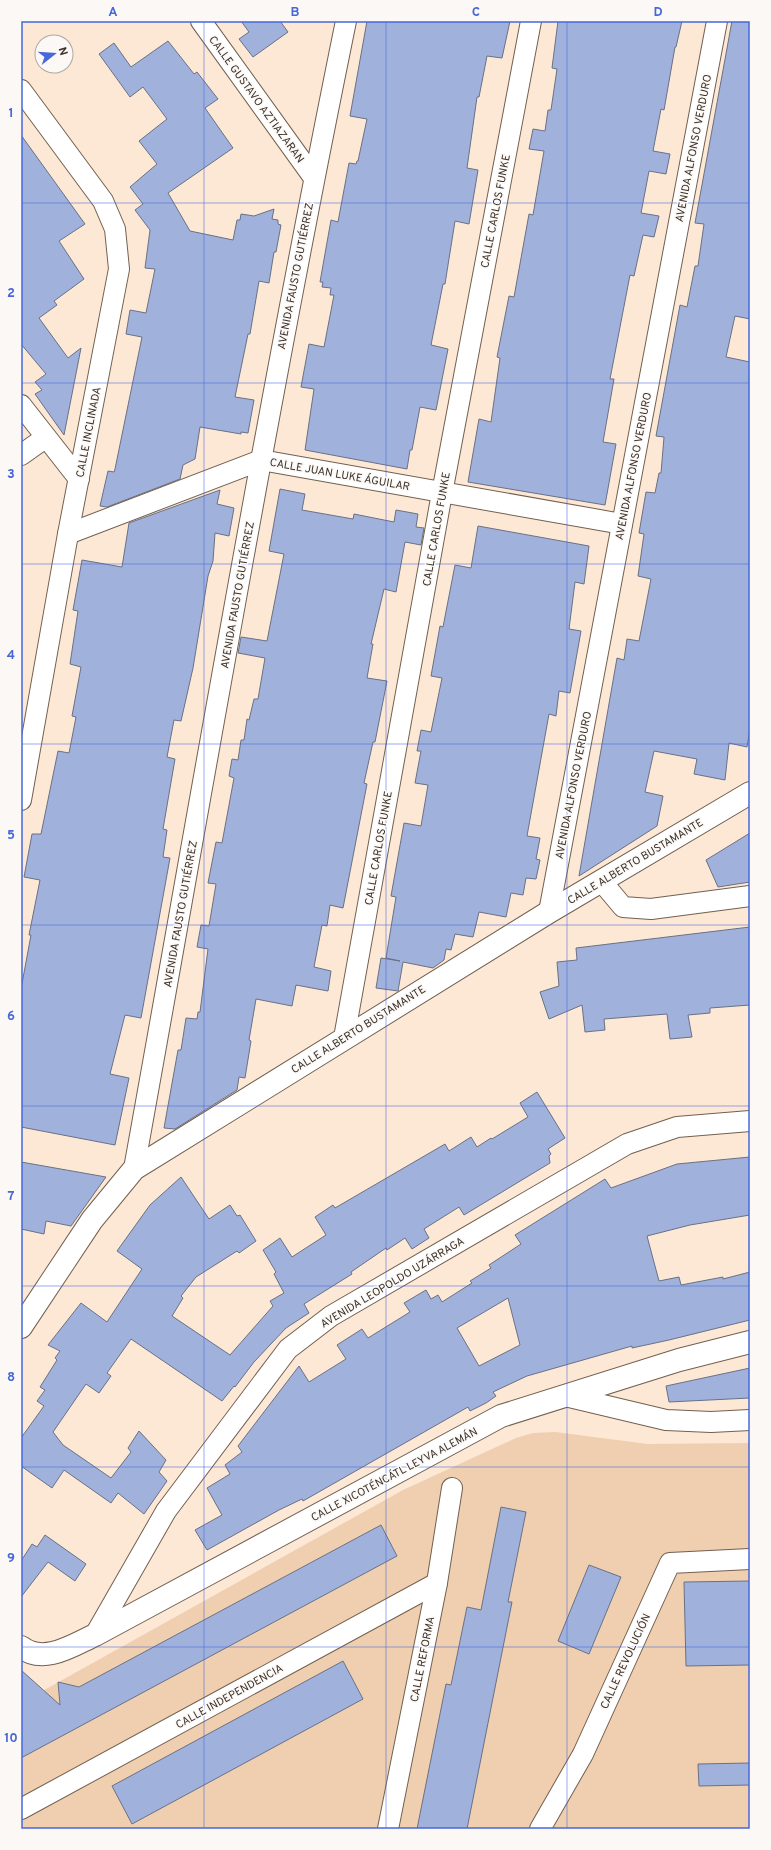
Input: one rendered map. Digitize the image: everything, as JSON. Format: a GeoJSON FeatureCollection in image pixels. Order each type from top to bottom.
{"type":"FeatureCollection","features":[{"type":"Feature","properties":{"kind":"street","name":"CALLE GUSTAVO AZTIAZARAN"},"geometry":{"type":"LineString","coordinates":[[201,21],[314,178]]}},
{"type":"Feature","properties":{"kind":"street","name":"AVENIDA FAUSTO GUTIÉRREZ"},"geometry":{"type":"LineString","coordinates":[[134,1169],[261,460],[314,178],[346,21]]}},
{"type":"Feature","properties":{"kind":"street","name":"CALLE CARLOS FUNKE"},"geometry":{"type":"LineString","coordinates":[[344,1038],[442,493],[531,21]]}},
{"type":"Feature","properties":{"kind":"street","name":"AVENIDA ALFONSO VERDURO"},"geometry":{"type":"LineString","coordinates":[[549,912],[717,21]]}},
{"type":"Feature","properties":{"kind":"street","name":"CALLE INCLINADA"},"geometry":{"type":"LineString","coordinates":[[21,90],[103,201],[114,229],[119,269],[80,479],[68,534],[21,800]]}},
{"type":"Feature","properties":{"kind":"street"},"geometry":{"type":"LineString","coordinates":[[21,405],[45,438],[80,479]]}},
{"type":"Feature","properties":{"kind":"street"},"geometry":{"type":"LineString","coordinates":[[21,455],[45,438]]}},
{"type":"Feature","properties":{"kind":"street","name":"CALLE JUAN LUKE ÁGUILAR"},"geometry":{"type":"LineString","coordinates":[[68,534],[261,460],[622,524]]}},
{"type":"Feature","properties":{"kind":"street"},"geometry":{"type":"LineString","coordinates":[[21,722],[38,709]]}},
{"type":"Feature","properties":{"kind":"street","name":"CALLE ALBERTO BUSTAMANTE"},"geometry":{"type":"LineString","coordinates":[[21,1326],[92,1220],[134,1169],[549,912],[750,793]]}},
{"type":"Feature","properties":{"kind":"street"},"geometry":{"type":"LineString","coordinates":[[602,882],[623,907],[651,909],[750,896]]}},
{"type":"Feature","properties":{"kind":"street","name":"AVENIDA LEOPOLDO UZÁRRAGA"},"geometry":{"type":"LineString","coordinates":[[95,1635],[166,1511],[288,1349],[331,1316],[627,1144],[677,1127],[750,1121]]}},
{"type":"Feature","properties":{"kind":"street","name":"CALLE XICOTÉNCÁTL LEYVA ALEMÁN"},"geometry":{"type":"LineString","coordinates":[[21,1647],[26,1651],[43,1655],[61,1651],[95,1635],[501,1416],[679,1360],[750,1342]]}},
{"type":"Feature","properties":{"kind":"street"},"geometry":{"type":"LineString","coordinates":[[565,1396],[666,1420],[711,1422],[750,1420]]}},
{"type":"Feature","properties":{"kind":"street","name":"CALLE REFORMA"},"geometry":{"type":"LineString","coordinates":[[388,1829],[437,1582],[452,1488]]}},
{"type":"Feature","properties":{"kind":"street","name":"CALLE REVOLUCIÓN"},"geometry":{"type":"LineString","coordinates":[[540,1829],[583,1754],[670,1562],[750,1560]]}},
{"type":"Feature","properties":{"kind":"street","name":"CALLE INDEPENDENCIA"},"geometry":{"type":"LineString","coordinates":[[21,1809],[437,1582]]}},
{"type":"Feature","properties":{"kind":"shaded area"},"geometry":{"type":"Polygon","coordinates":[[[555,1432],[648,1444],[750,1443],[750,1829],[21,1829],[21,1703],[403,1490],[516,1438],[533,1433],[555,1432]]]}},
{"type":"Feature","properties":{"kind":"building"},"geometry":{"type":"Polygon","coordinates":[[[241,21],[280,21],[288,32],[253,57],[239,39],[249,32],[241,21]]]}},
{"type":"Feature","properties":{"kind":"building"},"geometry":{"type":"Polygon","coordinates":[[[367,21],[510,21],[502,58],[487,56],[479,97],[477,97],[467,168],[478,170],[469,224],[455,221],[445,284],[443,284],[431,345],[448,349],[436,410],[420,407],[407,469],[305,450],[314,389],[301,387],[309,344],[324,347],[334,295],[330,295],[331,288],[322,287],[323,282],[320,282],[331,220],[338,222],[349,163],[356,164],[358,161],[367,119],[350,116],[367,21]]]}},
{"type":"Feature","properties":{"kind":"building"},"geometry":{"type":"Polygon","coordinates":[[[558,21],[682,21],[675,47],[664,110],[661,109],[653,151],[670,154],[666,174],[649,171],[641,213],[659,216],[654,237],[643,235],[634,276],[630,275],[610,379],[614,379],[603,442],[616,444],[605,505],[468,482],[479,419],[491,422],[500,358],[497,357],[509,296],[514,297],[529,214],[533,215],[544,151],[529,149],[533,129],[545,131],[548,110],[551,110],[557,69],[552,68],[558,21]]]}},
{"type":"Feature","properties":{"kind":"building"},"geometry":{"type":"Polygon","coordinates":[[[732,21],[750,21],[750,319],[735,316],[726,357],[750,362],[750,729],[747,747],[729,743],[725,780],[694,774],[697,759],[654,751],[645,792],[663,796],[657,826],[579,876],[617,658],[624,660],[627,639],[639,641],[651,579],[638,576],[644,534],[639,533],[646,492],[655,493],[659,473],[661,473],[664,437],[656,436],[680,305],[687,307],[695,266],[698,266],[704,224],[695,223],[732,21]]]}},
{"type":"Feature","properties":{"kind":"building"},"geometry":{"type":"Polygon","coordinates":[[[168,41],[194,74],[197,72],[218,99],[205,108],[233,148],[168,193],[190,231],[233,240],[237,220],[240,220],[241,214],[254,216],[274,209],[272,219],[278,220],[278,224],[281,225],[276,252],[274,252],[269,283],[259,281],[250,334],[248,334],[235,397],[254,400],[248,433],[241,432],[241,434],[200,427],[195,459],[183,465],[180,479],[107,507],[100,506],[108,471],[114,472],[115,469],[142,337],[126,334],[130,310],[146,313],[155,269],[145,268],[150,230],[135,210],[143,204],[130,187],[157,164],[139,141],[167,119],[143,87],[130,97],[99,54],[114,43],[131,67],[168,41]]]}},
{"type":"Feature","properties":{"kind":"building"},"geometry":{"type":"Polygon","coordinates":[[[21,135],[85,224],[59,241],[84,279],[54,301],[57,305],[39,318],[68,358],[81,348],[64,435],[35,394],[42,390],[35,382],[46,374],[21,344],[21,135]]]}},
{"type":"Feature","properties":{"kind":"building"},"geometry":{"type":"Polygon","coordinates":[[[280,489],[305,494],[302,510],[353,519],[354,514],[394,522],[396,510],[418,514],[416,527],[424,528],[421,545],[405,542],[396,592],[384,589],[371,644],[373,644],[367,678],[387,681],[375,742],[373,742],[364,783],[367,784],[343,908],[330,905],[327,926],[322,925],[314,967],[331,971],[328,991],[296,985],[292,1006],[256,999],[249,1040],[251,1041],[245,1078],[239,1077],[237,1090],[175,1129],[164,1128],[178,1050],[181,1050],[186,1018],[197,1019],[198,1012],[200,1012],[208,949],[197,947],[201,925],[209,926],[216,884],[208,883],[216,842],[222,843],[234,778],[229,776],[232,759],[238,760],[241,740],[244,740],[247,719],[249,720],[254,699],[258,699],[265,658],[238,653],[241,637],[267,641],[284,554],[269,551],[280,489]]]}},
{"type":"Feature","properties":{"kind":"building"},"geometry":{"type":"Polygon","coordinates":[[[220,490],[217,504],[234,508],[229,536],[215,533],[213,561],[208,576],[193,668],[181,721],[174,720],[167,757],[175,759],[163,829],[167,830],[163,857],[170,858],[141,1018],[125,1015],[110,1074],[129,1078],[115,1145],[21,1127],[21,989],[31,935],[29,935],[40,880],[24,877],[32,834],[41,834],[58,751],[69,753],[76,717],[72,716],[81,667],[70,664],[78,611],[73,610],[82,560],[122,567],[129,523],[220,490]]]}},
{"type":"Feature","properties":{"kind":"building"},"geometry":{"type":"Polygon","coordinates":[[[478,526],[589,546],[584,584],[575,582],[569,629],[581,631],[570,693],[559,691],[556,716],[549,714],[527,836],[540,838],[536,859],[540,860],[536,879],[526,878],[523,895],[511,893],[506,917],[479,912],[473,937],[455,934],[451,950],[446,949],[444,960],[433,968],[403,962],[398,991],[376,988],[381,958],[400,961],[386,958],[396,897],[391,896],[404,823],[421,826],[428,785],[415,783],[421,751],[417,751],[421,730],[431,732],[442,678],[431,676],[440,626],[443,627],[455,565],[471,568],[478,526]]]}},
{"type":"Feature","properties":{"kind":"building"},"geometry":{"type":"Polygon","coordinates":[[[750,833],[750,882],[718,887],[706,860],[750,833]]]}},
{"type":"Feature","properties":{"kind":"building"},"geometry":{"type":"Polygon","coordinates":[[[750,927],[750,1005],[710,1008],[710,1013],[688,1015],[692,1037],[670,1039],[667,1014],[604,1019],[605,1030],[585,1032],[582,1005],[549,1019],[540,992],[559,986],[557,962],[577,960],[576,948],[750,927]]]}},
{"type":"Feature","properties":{"kind":"building"},"geometry":{"type":"Polygon","coordinates":[[[537,1092],[565,1138],[548,1149],[551,1154],[549,1156],[550,1163],[464,1215],[459,1207],[424,1229],[429,1238],[412,1249],[405,1238],[387,1250],[386,1248],[351,1272],[352,1274],[304,1304],[309,1313],[286,1328],[254,1362],[222,1401],[131,1339],[107,1373],[111,1376],[99,1393],[86,1384],[53,1432],[63,1445],[111,1478],[131,1452],[128,1448],[139,1431],[166,1460],[159,1472],[167,1481],[144,1514],[118,1493],[111,1503],[64,1470],[52,1488],[21,1466],[21,1438],[44,1406],[37,1401],[45,1390],[40,1387],[57,1360],[55,1358],[60,1351],[48,1345],[81,1303],[107,1322],[142,1269],[117,1251],[150,1205],[181,1177],[209,1219],[230,1205],[237,1216],[240,1215],[256,1241],[239,1253],[237,1251],[196,1277],[181,1296],[183,1298],[172,1316],[230,1355],[273,1306],[270,1301],[284,1293],[274,1274],[276,1272],[263,1250],[280,1238],[292,1257],[326,1235],[315,1217],[333,1205],[335,1208],[445,1144],[449,1151],[471,1137],[477,1147],[491,1138],[492,1139],[528,1117],[520,1103],[537,1092]]]}},
{"type":"Feature","properties":{"kind":"building"},"geometry":{"type":"Polygon","coordinates":[[[750,1157],[750,1215],[690,1225],[647,1236],[659,1281],[679,1277],[681,1285],[723,1277],[723,1279],[750,1272],[750,1320],[669,1340],[632,1348],[632,1346],[527,1376],[493,1392],[496,1396],[486,1403],[470,1411],[468,1407],[303,1501],[302,1499],[279,1510],[207,1550],[195,1530],[222,1515],[207,1488],[230,1474],[225,1465],[242,1452],[238,1446],[299,1366],[309,1382],[346,1359],[337,1345],[362,1329],[368,1338],[410,1312],[404,1303],[426,1290],[431,1299],[438,1295],[442,1302],[472,1283],[470,1281],[491,1268],[489,1265],[521,1244],[515,1235],[605,1179],[611,1188],[677,1164],[750,1157]],[[508,1298],[457,1328],[479,1366],[520,1345],[508,1298]]]}},
{"type":"Feature","properties":{"kind":"building"},"geometry":{"type":"Polygon","coordinates":[[[21,1162],[106,1177],[71,1226],[46,1221],[44,1234],[21,1229],[21,1162]]]}},
{"type":"Feature","properties":{"kind":"building"},"geometry":{"type":"Polygon","coordinates":[[[750,1368],[750,1398],[669,1402],[666,1386],[750,1368]]]}},
{"type":"Feature","properties":{"kind":"building"},"geometry":{"type":"Polygon","coordinates":[[[501,1507],[526,1512],[508,1602],[512,1602],[467,1829],[417,1829],[446,1684],[451,1685],[467,1607],[481,1610],[501,1507]]]}},
{"type":"Feature","properties":{"kind":"building"},"geometry":{"type":"Polygon","coordinates":[[[381,1525],[397,1556],[21,1758],[21,1670],[60,1705],[58,1682],[79,1687],[381,1525]]]}},
{"type":"Feature","properties":{"kind":"building"},"geometry":{"type":"Polygon","coordinates":[[[45,1535],[86,1564],[75,1581],[48,1562],[21,1597],[21,1561],[32,1544],[37,1547],[45,1535]]]}},
{"type":"Feature","properties":{"kind":"building"},"geometry":{"type":"Polygon","coordinates":[[[589,1565],[621,1577],[589,1654],[558,1641],[589,1565]]]}},
{"type":"Feature","properties":{"kind":"building"},"geometry":{"type":"Polygon","coordinates":[[[750,1581],[750,1665],[686,1666],[684,1582],[750,1581]]]}},
{"type":"Feature","properties":{"kind":"building"},"geometry":{"type":"Polygon","coordinates":[[[343,1661],[363,1699],[132,1824],[112,1786],[343,1661]]]}},
{"type":"Feature","properties":{"kind":"building"},"geometry":{"type":"Polygon","coordinates":[[[750,1763],[750,1785],[699,1786],[698,1764],[750,1763]]]}}]}
